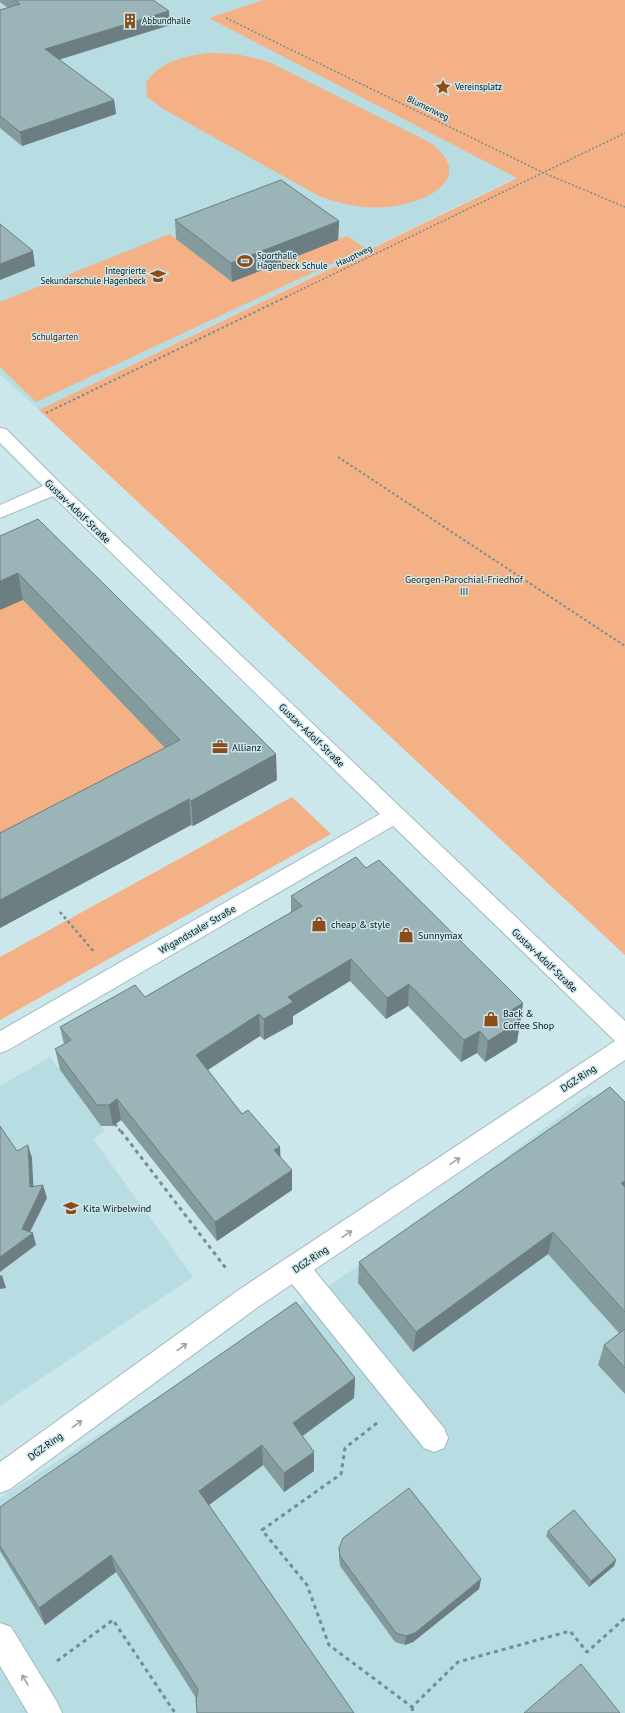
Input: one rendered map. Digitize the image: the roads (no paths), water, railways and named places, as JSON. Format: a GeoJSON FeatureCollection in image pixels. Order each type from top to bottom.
{"type":"FeatureCollection","features":[{"type":"Feature","properties":{"kind":"street","name":"Gustav-Adolf-Straße"},"geometry":{"type":"LineString","coordinates":[[0,432],[55,488],[625,1036]]}},
{"type":"Feature","properties":{"kind":"street"},"geometry":{"type":"LineString","coordinates":[[0,512],[55,488]]}},
{"type":"Feature","properties":{"kind":"street","name":"Wigandstaler Straße"},"geometry":{"type":"LineString","coordinates":[[0,1042],[395,815]]}},
{"type":"Feature","properties":{"kind":"street","name":"DGZ-Ring"},"geometry":{"type":"LineString","coordinates":[[0,1479],[249,1298],[625,1047]]}},
{"type":"Feature","properties":{"kind":"street"},"geometry":{"type":"LineString","coordinates":[[296,1268],[434,1438]]}},
{"type":"Feature","properties":{"kind":"street"},"geometry":{"type":"LineString","coordinates":[[0,1638],[46,1713]]}},
{"type":"Feature","properties":{"kind":"place","name":"Abbundhalle"},"geometry":{"type":"Point","coordinates":[130,21]}},
{"type":"Feature","properties":{"kind":"place","name":"Vereinsplatz"},"geometry":{"type":"Point","coordinates":[443,87]}},
{"type":"Feature","properties":{"kind":"place","name":"Sporthalle Hagenbeck Schule"},"geometry":{"type":"Point","coordinates":[245,261]}},
{"type":"Feature","properties":{"kind":"place","name":"Integrierte Sekundarschule Hagenbeck"},"geometry":{"type":"Point","coordinates":[158,276]}},
{"type":"Feature","properties":{"kind":"place","name":"Allianz"},"geometry":{"type":"Point","coordinates":[220,747]}},
{"type":"Feature","properties":{"kind":"place","name":"cheap & style"},"geometry":{"type":"Point","coordinates":[319,924]}},
{"type":"Feature","properties":{"kind":"place","name":"Sunnymax"},"geometry":{"type":"Point","coordinates":[406,935]}},
{"type":"Feature","properties":{"kind":"place","name":"Back & Coffee Shop"},"geometry":{"type":"Point","coordinates":[491,1019]}},
{"type":"Feature","properties":{"kind":"place","name":"Kita Wirbelwind"},"geometry":{"type":"Point","coordinates":[71,1208]}},
{"type":"Feature","properties":{"kind":"park label","name":"Schulgarten"},"geometry":{"type":"Point","coordinates":[55,337]}},
{"type":"Feature","properties":{"kind":"park label","name":"Georgen-Parochial-Friedhof III"},"geometry":{"type":"Point","coordinates":[464,584]}}]}
